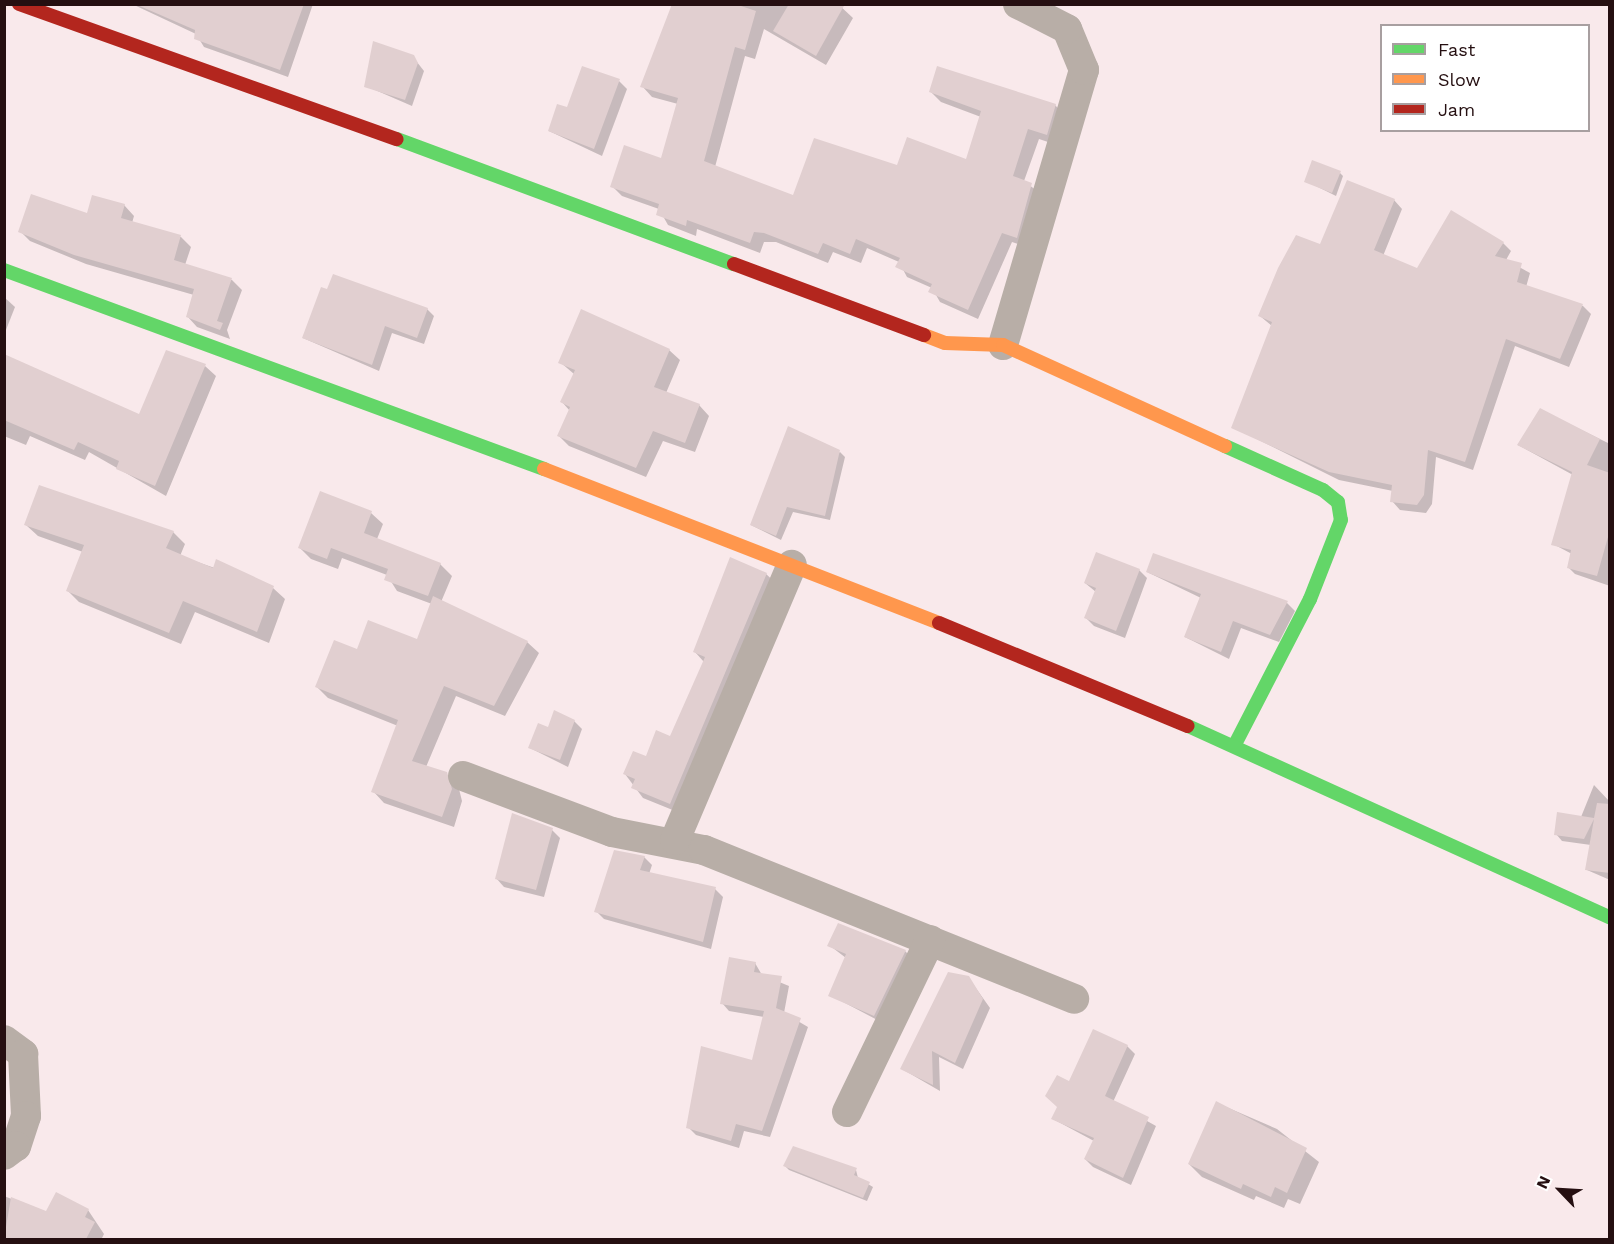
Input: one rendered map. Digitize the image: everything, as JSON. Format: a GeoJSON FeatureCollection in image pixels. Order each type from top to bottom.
{"type":"FeatureCollection","features":[{"type":"Feature","properties":{"kind":"street"},"geometry":{"type":"LineString","coordinates":[[19,4],[255,86],[945,344],[1003,345],[1323,490],[1338,501],[1341,520],[1310,598],[1234,746]]}},
{"type":"Feature","properties":{"kind":"street"},"geometry":{"type":"LineString","coordinates":[[1003,345],[1084,70],[1067,28],[1018,4]]}},
{"type":"Feature","properties":{"kind":"street"},"geometry":{"type":"LineString","coordinates":[[4,270],[792,565],[1234,746],[1610,917]]}},
{"type":"Feature","properties":{"kind":"street"},"geometry":{"type":"LineString","coordinates":[[675,840],[792,565]]}},
{"type":"Feature","properties":{"kind":"street"},"geometry":{"type":"LineString","coordinates":[[463,776],[612,832],[675,840],[1074,999]]}},
{"type":"Feature","properties":{"kind":"street"},"geometry":{"type":"LineString","coordinates":[[847,1112],[930,940]]}},
{"type":"Feature","properties":{"kind":"street"},"geometry":{"type":"LineString","coordinates":[[4,1040],[23,1054],[26,1116],[16,1146],[4,1155]]}},
{"type":"Feature","properties":{"kind":"building"},"geometry":{"type":"Polygon","coordinates":[[[135,4],[304,4],[280,70],[194,39],[195,30],[135,4]]]}},
{"type":"Feature","properties":{"kind":"building"},"geometry":{"type":"Polygon","coordinates":[[[672,4],[735,4],[756,11],[745,50],[735,47],[704,161],[793,195],[814,138],[897,165],[907,137],[966,159],[981,111],[929,92],[937,66],[1056,104],[1047,135],[1028,129],[1013,176],[1032,183],[1017,238],[1002,233],[968,310],[928,292],[932,284],[895,267],[900,258],[856,239],[850,254],[823,243],[818,254],[764,233],[754,232],[750,243],[687,220],[686,226],[656,215],[659,204],[610,187],[624,145],[661,158],[678,98],[640,87],[672,4]]]}},
{"type":"Feature","properties":{"kind":"building"},"geometry":{"type":"Polygon","coordinates":[[[789,4],[845,4],[816,56],[773,31],[789,4]]]}},
{"type":"Feature","properties":{"kind":"building"},"geometry":{"type":"Polygon","coordinates":[[[373,41],[414,55],[418,63],[405,100],[364,87],[373,41]]]}},
{"type":"Feature","properties":{"kind":"building"},"geometry":{"type":"Polygon","coordinates":[[[582,66],[620,79],[594,149],[548,131],[557,104],[567,107],[582,66]]]}},
{"type":"Feature","properties":{"kind":"building"},"geometry":{"type":"Polygon","coordinates":[[[1312,160],[1341,171],[1332,193],[1304,182],[1312,160]]]}},
{"type":"Feature","properties":{"kind":"building"},"geometry":{"type":"Polygon","coordinates":[[[1347,180],[1395,199],[1374,250],[1417,268],[1451,210],[1504,242],[1495,256],[1522,263],[1517,282],[1583,304],[1560,359],[1506,339],[1465,462],[1428,450],[1424,495],[1417,505],[1390,502],[1392,485],[1329,472],[1231,428],[1272,322],[1258,316],[1278,268],[1296,235],[1320,244],[1347,180]]]}},
{"type":"Feature","properties":{"kind":"building"},"geometry":{"type":"Polygon","coordinates":[[[31,194],[87,213],[92,195],[125,204],[121,218],[181,235],[174,260],[232,278],[217,321],[223,323],[220,330],[186,317],[194,289],[74,255],[18,232],[31,194]]]}},
{"type":"Feature","properties":{"kind":"building"},"geometry":{"type":"Polygon","coordinates":[[[333,274],[428,308],[417,338],[385,326],[372,365],[302,338],[321,287],[327,289],[333,274]]]}},
{"type":"Feature","properties":{"kind":"building"},"geometry":{"type":"Polygon","coordinates":[[[581,309],[670,349],[654,387],[700,404],[685,443],[653,431],[636,468],[557,436],[570,407],[560,402],[575,370],[558,363],[581,309]]]}},
{"type":"Feature","properties":{"kind":"building"},"geometry":{"type":"Polygon","coordinates":[[[166,350],[206,364],[155,486],[116,469],[119,461],[78,442],[74,450],[4,420],[4,354],[139,414],[166,350]]]}},
{"type":"Feature","properties":{"kind":"building"},"geometry":{"type":"Polygon","coordinates":[[[1540,408],[1600,439],[1587,465],[1610,473],[1610,530],[1597,576],[1567,568],[1571,550],[1551,545],[1572,472],[1517,445],[1540,408]]]}},
{"type":"Feature","properties":{"kind":"building"},"geometry":{"type":"Polygon","coordinates":[[[788,426],[840,450],[825,516],[787,507],[776,536],[750,525],[788,426]]]}},
{"type":"Feature","properties":{"kind":"building"},"geometry":{"type":"Polygon","coordinates":[[[39,485],[174,531],[166,548],[213,568],[216,559],[274,586],[257,632],[183,601],[169,633],[66,591],[84,545],[24,525],[39,485]]]}},
{"type":"Feature","properties":{"kind":"building"},"geometry":{"type":"Polygon","coordinates":[[[320,491],[372,511],[364,533],[441,563],[428,596],[384,580],[388,569],[331,548],[327,559],[298,548],[320,491]]]}},
{"type":"Feature","properties":{"kind":"building"},"geometry":{"type":"Polygon","coordinates":[[[1096,552],[1140,569],[1116,631],[1084,618],[1096,588],[1084,583],[1096,552]]]}},
{"type":"Feature","properties":{"kind":"building"},"geometry":{"type":"Polygon","coordinates":[[[1153,553],[1288,601],[1270,635],[1233,621],[1221,652],[1184,637],[1201,594],[1146,572],[1153,553]]]}},
{"type":"Feature","properties":{"kind":"building"},"geometry":{"type":"Polygon","coordinates":[[[730,557],[767,573],[670,804],[631,788],[635,779],[623,774],[633,751],[646,756],[656,730],[670,736],[705,657],[693,652],[730,557]]]}},
{"type":"Feature","properties":{"kind":"building"},"geometry":{"type":"Polygon","coordinates":[[[433,596],[528,641],[494,706],[444,686],[412,761],[447,772],[452,789],[442,817],[371,792],[398,720],[315,687],[334,640],[357,649],[368,620],[417,639],[433,596]]]}},
{"type":"Feature","properties":{"kind":"building"},"geometry":{"type":"Polygon","coordinates":[[[554,710],[575,720],[560,760],[528,748],[538,723],[548,727],[554,710]]]}},
{"type":"Feature","properties":{"kind":"building"},"geometry":{"type":"Polygon","coordinates":[[[1597,803],[1610,804],[1610,873],[1585,870],[1594,819],[1584,839],[1554,835],[1557,812],[1594,818],[1597,803]]]}},
{"type":"Feature","properties":{"kind":"building"},"geometry":{"type":"Polygon","coordinates":[[[512,813],[553,828],[536,890],[495,879],[512,813]]]}},
{"type":"Feature","properties":{"kind":"building"},"geometry":{"type":"Polygon","coordinates":[[[614,850],[645,856],[640,870],[716,887],[703,942],[594,912],[614,850]]]}},
{"type":"Feature","properties":{"kind":"building"},"geometry":{"type":"Polygon","coordinates":[[[838,923],[906,950],[874,1016],[828,996],[846,954],[827,946],[838,923]]]}},
{"type":"Feature","properties":{"kind":"building"},"geometry":{"type":"Polygon","coordinates":[[[729,957],[756,962],[754,972],[782,976],[776,1008],[801,1018],[762,1131],[736,1124],[731,1141],[686,1128],[701,1046],[752,1060],[764,1011],[720,1004],[729,957]]]}},
{"type":"Feature","properties":{"kind":"building"},"geometry":{"type":"Polygon","coordinates":[[[948,972],[969,976],[983,999],[955,1063],[932,1051],[933,1085],[900,1069],[948,972]]]}},
{"type":"Feature","properties":{"kind":"building"},"geometry":{"type":"Polygon","coordinates":[[[1093,1029],[1128,1045],[1105,1096],[1149,1117],[1123,1178],[1084,1159],[1094,1138],[1051,1119],[1057,1107],[1045,1096],[1057,1075],[1069,1081],[1093,1029]]]}},
{"type":"Feature","properties":{"kind":"building"},"geometry":{"type":"Polygon","coordinates":[[[1216,1101],[1307,1148],[1287,1193],[1275,1187],[1271,1197],[1243,1184],[1241,1189],[1188,1164],[1216,1101]]]}},
{"type":"Feature","properties":{"kind":"building"},"geometry":{"type":"Polygon","coordinates":[[[793,1146],[857,1168],[854,1175],[870,1182],[863,1198],[783,1166],[793,1146]]]}},
{"type":"Feature","properties":{"kind":"building"},"geometry":{"type":"Polygon","coordinates":[[[56,1192],[89,1209],[85,1217],[95,1222],[86,1239],[4,1239],[11,1197],[46,1211],[56,1192]]]}},
{"type":"Feature","properties":{"kind":"traffic: fast"},"geometry":{"type":"LineString","coordinates":[[397,139],[734,264]]}},
{"type":"Feature","properties":{"kind":"traffic: fast"},"geometry":{"type":"LineString","coordinates":[[4,270],[544,469]]}},
{"type":"Feature","properties":{"kind":"traffic: fast"},"geometry":{"type":"LineString","coordinates":[[1225,446],[1323,490],[1338,502],[1341,520],[1310,599],[1234,746]]}},
{"type":"Feature","properties":{"kind":"traffic: fast"},"geometry":{"type":"LineString","coordinates":[[1188,726],[1610,917]]}},
{"type":"Feature","properties":{"kind":"traffic: slow"},"geometry":{"type":"LineString","coordinates":[[924,335],[945,343],[1003,345],[1225,446]]}},
{"type":"Feature","properties":{"kind":"traffic: slow"},"geometry":{"type":"LineString","coordinates":[[544,469],[939,623]]}},
{"type":"Feature","properties":{"kind":"traffic: jam"},"geometry":{"type":"LineString","coordinates":[[19,4],[397,139]]}},
{"type":"Feature","properties":{"kind":"traffic: jam"},"geometry":{"type":"LineString","coordinates":[[734,264],[924,335]]}},
{"type":"Feature","properties":{"kind":"traffic: jam"},"geometry":{"type":"LineString","coordinates":[[939,623],[1188,726]]}}]}
